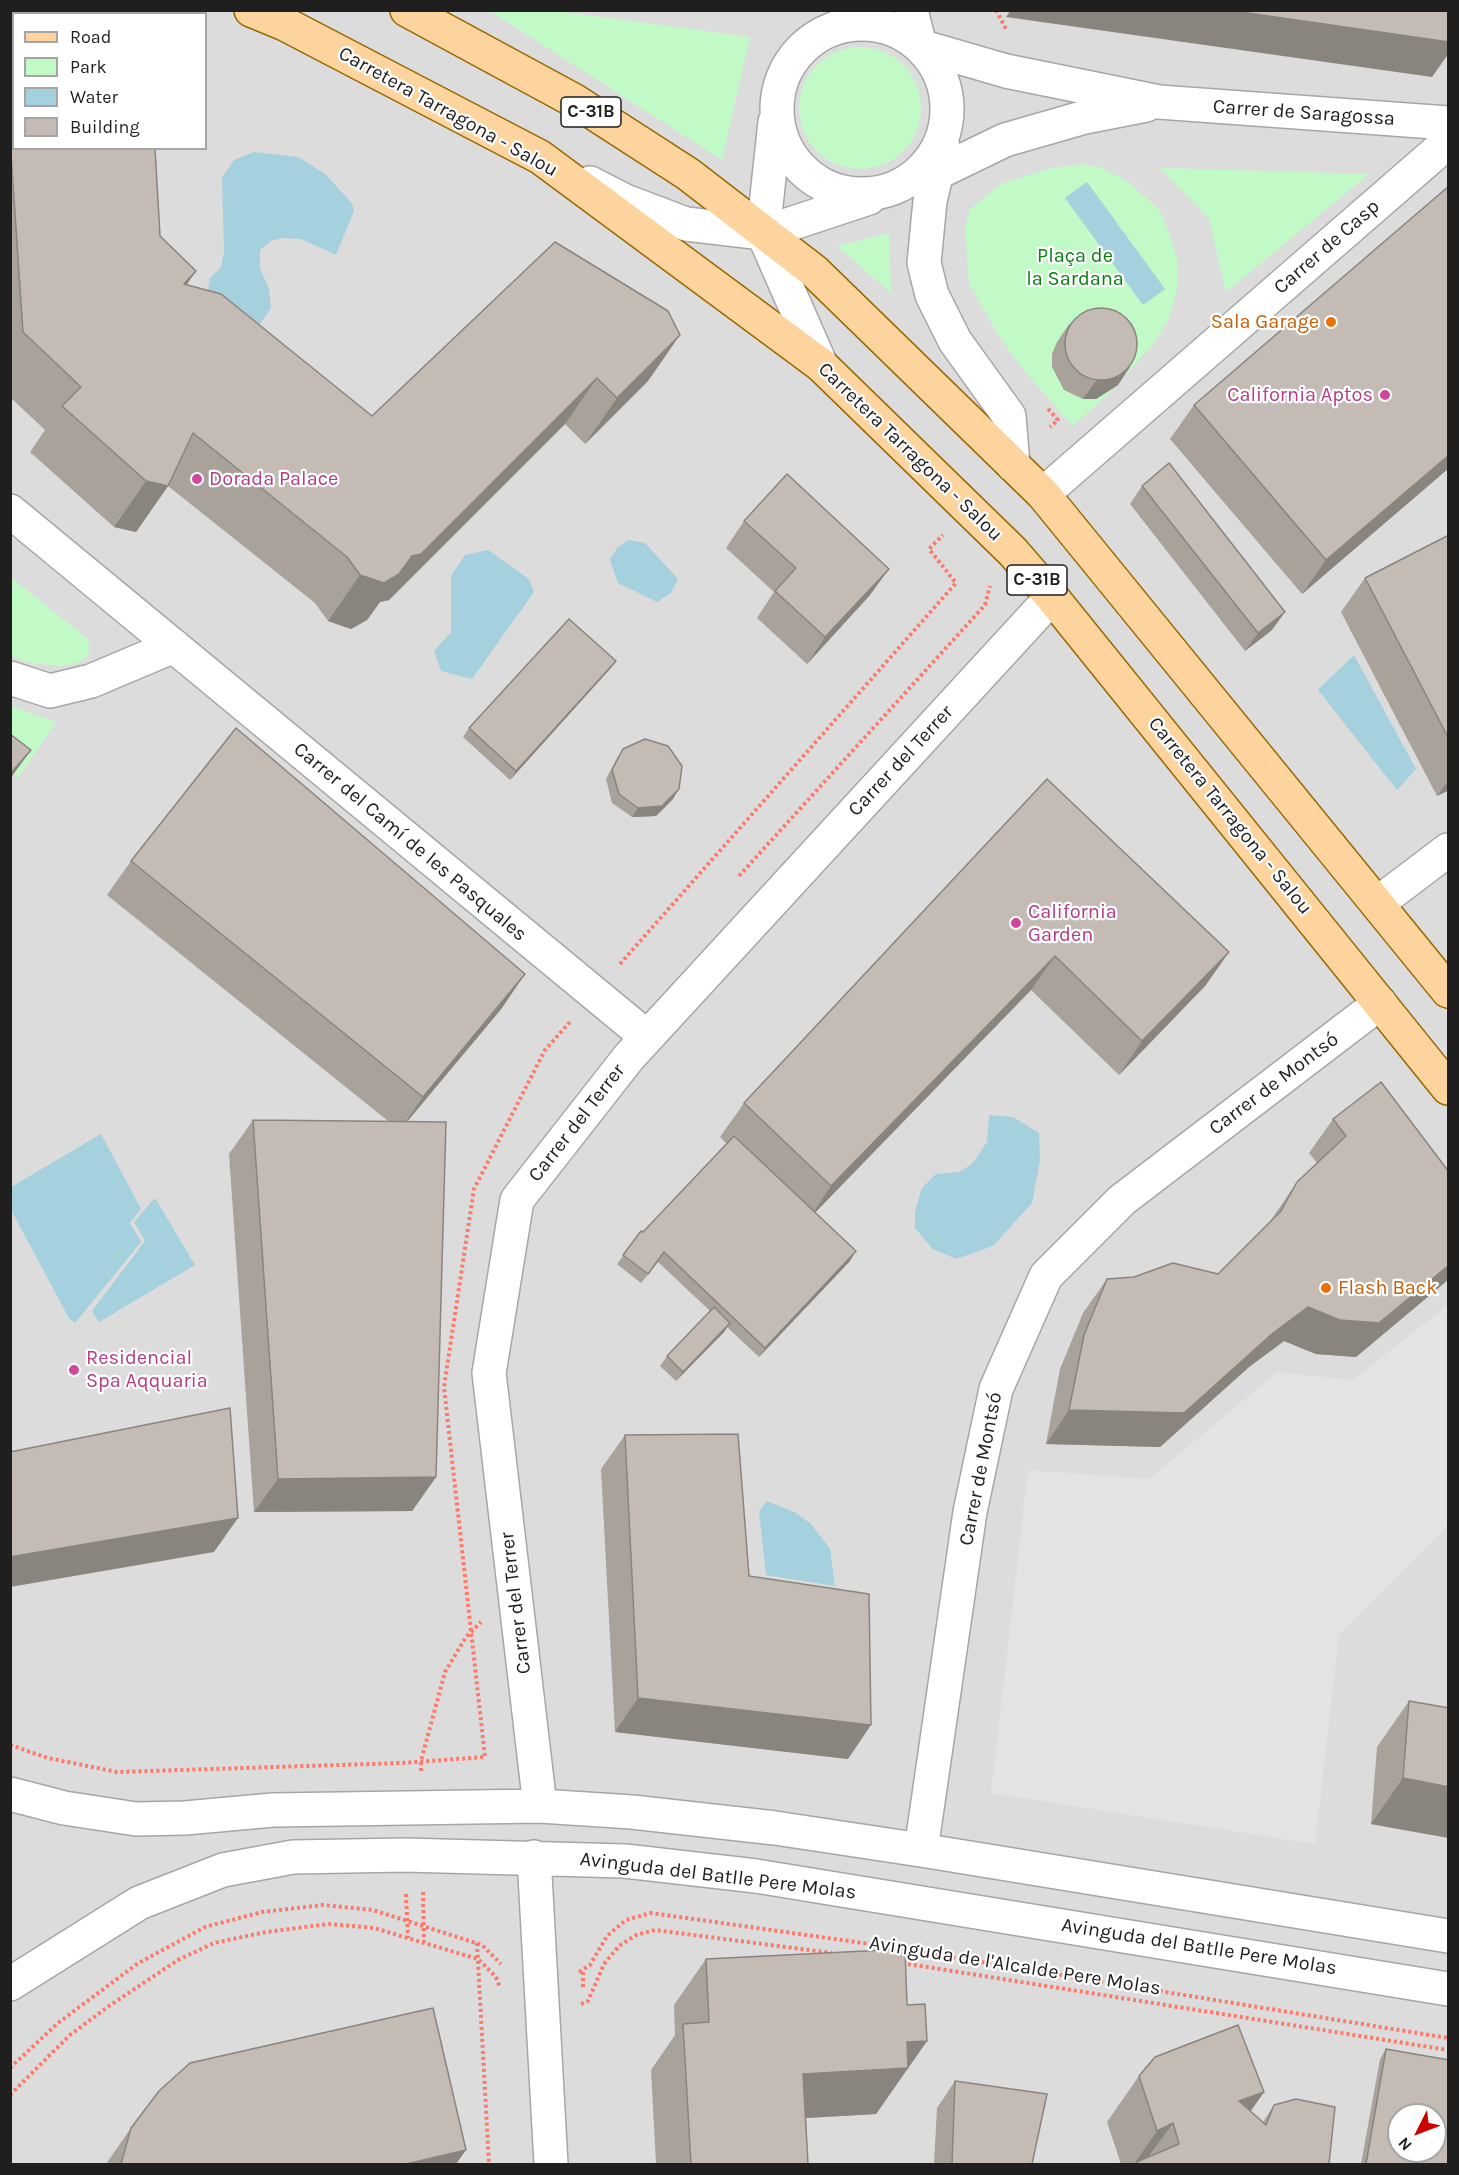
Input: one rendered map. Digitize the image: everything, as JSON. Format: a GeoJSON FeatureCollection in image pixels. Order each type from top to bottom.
{"type":"FeatureCollection","features":[{"type":"Feature","properties":{"kind":"main road","name":"Carretera Tarragona - Salou"},"geometry":{"type":"LineString","coordinates":[[251,10],[285,24],[540,158],[822,365],[1013,552],[1052,597],[1449,1088]]}},
{"type":"Feature","properties":{"kind":"main road","name":"C-31B"},"geometry":{"type":"LineString","coordinates":[[407,10],[575,101],[688,174],[814,271],[1043,494],[1449,991]]}},
{"type":"Feature","properties":{"kind":"street"},"geometry":{"type":"LineString","coordinates":[[813,10],[780,84],[763,233],[822,365]]}},
{"type":"Feature","properties":{"kind":"street"},"geometry":{"type":"LineString","coordinates":[[540,158],[625,201],[686,224],[763,233],[912,182],[946,128],[948,106],[944,84],[935,63],[920,46],[902,34],[827,10]]}},
{"type":"Feature","properties":{"kind":"street"},"geometry":{"type":"LineString","coordinates":[[912,10],[920,46]]}},
{"type":"Feature","properties":{"kind":"street"},"geometry":{"type":"LineString","coordinates":[[789,65],[805,45],[827,31],[852,24],[878,25]]}},
{"type":"Feature","properties":{"kind":"street","name":"Carrer de Saragossa"},"geometry":{"type":"LineString","coordinates":[[920,46],[1006,71],[1159,102],[1449,123]]}},
{"type":"Feature","properties":{"kind":"street","name":"Carrer de Saragossa"},"geometry":{"type":"LineString","coordinates":[[912,182],[1005,140],[1085,117],[1159,102]]}},
{"type":"Feature","properties":{"kind":"street"},"geometry":{"type":"LineString","coordinates":[[776,105],[780,133],[792,158],[810,177],[834,190],[861,195],[912,182]]}},
{"type":"Feature","properties":{"kind":"street","name":"Carrer de Casp"},"geometry":{"type":"LineString","coordinates":[[1043,494],[1449,142]]}},
{"type":"Feature","properties":{"kind":"street"},"geometry":{"type":"LineString","coordinates":[[912,182],[930,201],[924,263],[932,295],[956,340],[1009,416],[1013,465]]}},
{"type":"Feature","properties":{"kind":"street","name":"Carrer del Camí de les Pasquales"},"geometry":{"type":"LineString","coordinates":[[10,511],[647,1038]]}},
{"type":"Feature","properties":{"kind":"street","name":"Carrer del Terrer"},"geometry":{"type":"LineString","coordinates":[[540,1806],[489,1373],[518,1200],[647,1038],[1052,597]]}},
{"type":"Feature","properties":{"kind":"street"},"geometry":{"type":"LineString","coordinates":[[10,678],[50,691],[91,681],[174,646]]}},
{"type":"Feature","properties":{"kind":"street"},"geometry":{"type":"LineString","coordinates":[[1378,903],[1449,850]]}},
{"type":"Feature","properties":{"kind":"street","name":"Carrer de Montsó"},"geometry":{"type":"LineString","coordinates":[[921,1850],[970,1512],[996,1389],[1046,1276],[1122,1200],[1380,1003]]}},
{"type":"Feature","properties":{"kind":"street"},"geometry":{"type":"LineString","coordinates":[[10,1794],[64,1808],[136,1819],[185,1818],[273,1810],[540,1806],[632,1812],[775,1828],[921,1850],[1449,1936]]}},
{"type":"Feature","properties":{"kind":"street","name":"Avinguda del Batlle Pere Molas"},"geometry":{"type":"LineString","coordinates":[[10,1984],[139,1903],[223,1870],[293,1857],[405,1855],[534,1857],[625,1862],[756,1876],[1449,1989]]}},
{"type":"Feature","properties":{"kind":"street"},"geometry":{"type":"LineString","coordinates":[[534,1857],[551,2164]]}},
{"type":"Feature","properties":{"kind":"path"},"geometry":{"type":"LineString","coordinates":[[738,877],[985,605]]}},
{"type":"Feature","properties":{"kind":"path"},"geometry":{"type":"LineString","coordinates":[[421,1761],[445,1672],[466,1637],[487,1617]]}},
{"type":"Feature","properties":{"kind":"path"},"geometry":{"type":"LineString","coordinates":[[10,2068],[58,2023],[99,1990],[169,1944],[205,1927],[262,1912],[323,1905],[373,1910],[477,1942],[505,1968],[540,1973],[583,1972],[590,1965],[607,1936],[626,1920],[651,1913],[889,1947],[1449,2038]]}},
{"type":"Feature","properties":{"kind":"path"},"geometry":{"type":"LineString","coordinates":[[10,2095],[70,2035],[178,1960],[214,1943],[266,1932],[329,1924],[374,1928],[478,1959]]}},
{"type":"Feature","properties":{"kind":"path","name":"Avinguda de l'Alcalde Pere Molas"},"geometry":{"type":"LineString","coordinates":[[478,1959],[496,1977],[507,1999],[542,2005],[578,2006],[588,2001],[604,1964],[619,1946],[636,1935],[655,1930],[839,1954]]}},
{"type":"Feature","properties":{"kind":"path"},"geometry":{"type":"LineString","coordinates":[[477,1942],[489,2164]]}},
{"type":"Feature","properties":{"kind":"path","name":"Avinguda de l'Alcalde Pere Molas"},"geometry":{"type":"LineString","coordinates":[[897,1962],[1449,2050]]}},
{"type":"Feature","properties":{"kind":"shaded area"},"geometry":{"type":"Polygon","coordinates":[[[11,11],[1448,11],[1448,2164],[11,2164],[11,11]]]}},
{"type":"Feature","properties":{"kind":"shaded area"},"geometry":{"type":"Polygon","coordinates":[[[1448,1305],[1448,1525],[1339,1635],[1315,1844],[991,1793],[1028,1470],[1149,1479],[1277,1372],[1353,1380],[1448,1305]]]}},
{"type":"Feature","properties":{"kind":"green space"},"geometry":{"type":"Polygon","coordinates":[[[490,11],[556,11],[750,37],[722,160],[490,11]]]}},
{"type":"Feature","properties":{"kind":"green space"},"geometry":{"type":"Polygon","coordinates":[[[860,47],[883,51],[903,65],[917,85],[921,108],[917,131],[903,151],[883,165],[860,169],[837,165],[817,151],[803,131],[799,108],[803,85],[817,65],[837,51],[860,47]]]}},
{"type":"Feature","properties":{"kind":"green space","name":"Plaça de la Sardana"},"geometry":{"type":"Polygon","coordinates":[[[1084,164],[1103,168],[1130,183],[1159,210],[1169,232],[1178,262],[1177,289],[1169,319],[1154,343],[1107,396],[1072,426],[1021,367],[995,330],[969,283],[965,227],[970,209],[1001,184],[1052,168],[1084,164]]]}},
{"type":"Feature","properties":{"kind":"green space"},"geometry":{"type":"Polygon","coordinates":[[[1160,168],[1369,174],[1226,292],[1209,219],[1160,168]]]}},
{"type":"Feature","properties":{"kind":"green space"},"geometry":{"type":"Polygon","coordinates":[[[889,233],[891,293],[837,246],[889,233]]]}},
{"type":"Feature","properties":{"kind":"green space"},"geometry":{"type":"Polygon","coordinates":[[[10,577],[88,639],[90,650],[86,658],[74,664],[62,666],[31,663],[11,656],[10,577]]]}},
{"type":"Feature","properties":{"kind":"green space"},"geometry":{"type":"Polygon","coordinates":[[[11,706],[56,722],[18,778],[11,771],[11,706]]]}},
{"type":"Feature","properties":{"kind":"water"},"geometry":{"type":"Polygon","coordinates":[[[254,152],[298,157],[325,174],[352,203],[354,211],[336,255],[301,239],[283,238],[271,241],[260,250],[260,268],[269,289],[271,308],[257,328],[207,295],[210,278],[221,267],[224,252],[222,178],[234,160],[254,152]]]}},
{"type":"Feature","properties":{"kind":"water"},"geometry":{"type":"Polygon","coordinates":[[[1087,182],[1165,289],[1143,305],[1065,198],[1087,182]]]}},
{"type":"Feature","properties":{"kind":"water"},"geometry":{"type":"Polygon","coordinates":[[[628,540],[645,543],[678,579],[671,593],[657,602],[618,583],[610,560],[617,548],[628,540]]]}},
{"type":"Feature","properties":{"kind":"water"},"geometry":{"type":"Polygon","coordinates":[[[488,550],[529,579],[534,592],[472,679],[441,671],[434,651],[451,632],[451,576],[465,555],[488,550]]]}},
{"type":"Feature","properties":{"kind":"water"},"geometry":{"type":"Polygon","coordinates":[[[1354,655],[1416,769],[1397,790],[1318,690],[1354,655]]]}},
{"type":"Feature","properties":{"kind":"water"},"geometry":{"type":"Polygon","coordinates":[[[989,1115],[1013,1117],[1039,1133],[1040,1160],[1032,1203],[993,1246],[956,1259],[933,1249],[915,1228],[915,1212],[922,1188],[936,1174],[959,1172],[972,1164],[987,1142],[989,1115]]]}},
{"type":"Feature","properties":{"kind":"water"},"geometry":{"type":"Polygon","coordinates":[[[101,1134],[141,1209],[130,1223],[141,1242],[75,1323],[69,1318],[11,1210],[11,1187],[101,1134]]]}},
{"type":"Feature","properties":{"kind":"water"},"geometry":{"type":"Polygon","coordinates":[[[155,1198],[195,1265],[99,1322],[92,1311],[145,1241],[134,1222],[155,1198]]]}},
{"type":"Feature","properties":{"kind":"water"},"geometry":{"type":"Polygon","coordinates":[[[767,1501],[796,1513],[811,1524],[830,1549],[835,1586],[766,1575],[759,1511],[767,1501]]]}},
{"type":"Feature","properties":{"kind":"building"},"geometry":{"type":"Polygon","coordinates":[[[10,10],[89,10],[93,12],[12,12],[12,150],[155,150],[160,236],[196,271],[184,284],[221,294],[372,416],[555,242],[668,311],[680,335],[617,398],[597,378],[421,554],[412,556],[399,574],[384,583],[360,575],[347,557],[193,433],[168,486],[146,481],[62,406],[81,387],[23,332],[10,139],[10,10]]]}},
{"type":"Feature","properties":{"kind":"building"},"geometry":{"type":"Polygon","coordinates":[[[1227,10],[1449,10],[1449,42],[1227,10]]]}},
{"type":"Feature","properties":{"kind":"building"},"geometry":{"type":"Polygon","coordinates":[[[1449,186],[1449,455],[1326,560],[1194,405],[1449,186]]]}},
{"type":"Feature","properties":{"kind":"building"},"geometry":{"type":"Polygon","coordinates":[[[1108,308],[1127,318],[1135,330],[1137,344],[1135,358],[1127,370],[1115,378],[1094,380],[1075,370],[1067,358],[1065,337],[1075,318],[1087,310],[1108,308]]]}},
{"type":"Feature","properties":{"kind":"building"},"geometry":{"type":"Polygon","coordinates":[[[1169,463],[1285,612],[1258,633],[1142,486],[1169,463]]]}},
{"type":"Feature","properties":{"kind":"building"},"geometry":{"type":"Polygon","coordinates":[[[787,474],[889,569],[825,637],[775,591],[796,568],[744,521],[787,474]]]}},
{"type":"Feature","properties":{"kind":"building"},"geometry":{"type":"Polygon","coordinates":[[[1449,535],[1449,739],[1365,578],[1449,535]]]}},
{"type":"Feature","properties":{"kind":"building"},"geometry":{"type":"Polygon","coordinates":[[[569,619],[616,661],[516,771],[469,728],[569,619]]]}},
{"type":"Feature","properties":{"kind":"building"},"geometry":{"type":"Polygon","coordinates":[[[236,728],[525,974],[423,1097],[131,861],[236,728]]]}},
{"type":"Feature","properties":{"kind":"building"},"geometry":{"type":"Polygon","coordinates":[[[10,734],[31,750],[10,774],[10,734]]]}},
{"type":"Feature","properties":{"kind":"building"},"geometry":{"type":"Polygon","coordinates":[[[645,739],[668,746],[682,766],[679,789],[662,806],[638,808],[619,794],[612,770],[623,749],[645,739]]]}},
{"type":"Feature","properties":{"kind":"building"},"geometry":{"type":"Polygon","coordinates":[[[1047,779],[1229,952],[1142,1041],[1055,956],[831,1186],[744,1103],[1047,779]]]}},
{"type":"Feature","properties":{"kind":"building","name":"Flash Back"},"geometry":{"type":"Polygon","coordinates":[[[1381,1082],[1449,1172],[1449,1265],[1379,1323],[1340,1320],[1308,1307],[1273,1333],[1184,1413],[1069,1410],[1084,1335],[1107,1279],[1134,1277],[1173,1263],[1218,1274],[1281,1211],[1297,1182],[1346,1136],[1333,1119],[1381,1082]]]}},
{"type":"Feature","properties":{"kind":"building"},"geometry":{"type":"Polygon","coordinates":[[[253,1120],[446,1122],[436,1477],[278,1479],[253,1120]]]}},
{"type":"Feature","properties":{"kind":"building"},"geometry":{"type":"Polygon","coordinates":[[[734,1136],[856,1251],[765,1348],[664,1252],[648,1274],[623,1255],[641,1231],[643,1232],[734,1136]]]}},
{"type":"Feature","properties":{"kind":"building"},"geometry":{"type":"Polygon","coordinates":[[[714,1307],[730,1323],[683,1372],[667,1356],[714,1307]]]}},
{"type":"Feature","properties":{"kind":"building"},"geometry":{"type":"Polygon","coordinates":[[[230,1408],[238,1518],[10,1557],[10,1452],[230,1408]]]}},
{"type":"Feature","properties":{"kind":"building"},"geometry":{"type":"Polygon","coordinates":[[[738,1434],[749,1576],[869,1594],[871,1725],[638,1698],[625,1435],[738,1434]]]}},
{"type":"Feature","properties":{"kind":"building"},"geometry":{"type":"Polygon","coordinates":[[[1409,1701],[1449,1708],[1449,1787],[1403,1778],[1409,1701]]]}},
{"type":"Feature","properties":{"kind":"building"},"geometry":{"type":"Polygon","coordinates":[[[905,1949],[907,2005],[925,2004],[927,2041],[907,2042],[908,2068],[803,2074],[808,2164],[691,2164],[683,2024],[709,2022],[706,1959],[905,1949]]]}},
{"type":"Feature","properties":{"kind":"building"},"geometry":{"type":"Polygon","coordinates":[[[433,2008],[466,2150],[406,2164],[121,2164],[131,2128],[159,2091],[190,2063],[433,2008]]]}},
{"type":"Feature","properties":{"kind":"building"},"geometry":{"type":"Polygon","coordinates":[[[1238,2025],[1264,2092],[1239,2101],[1266,2125],[1274,2105],[1296,2099],[1335,2107],[1329,2164],[1136,2164],[1179,2144],[1173,2123],[1157,2131],[1139,2076],[1155,2057],[1238,2025]]]}},
{"type":"Feature","properties":{"kind":"building"},"geometry":{"type":"Polygon","coordinates":[[[1386,2049],[1449,2060],[1449,2164],[1366,2164],[1386,2049]]]}},
{"type":"Feature","properties":{"kind":"building"},"geometry":{"type":"Polygon","coordinates":[[[955,2081],[1047,2094],[1032,2164],[952,2164],[955,2081]]]}},
{"type":"Feature","properties":{"kind":"place","name":"Sala Garage"},"geometry":{"type":"Point","coordinates":[1331,322]}},
{"type":"Feature","properties":{"kind":"place","name":"California Aptos"},"geometry":{"type":"Point","coordinates":[1385,395]}},
{"type":"Feature","properties":{"kind":"place","name":"Dorada Palace"},"geometry":{"type":"Point","coordinates":[197,479]}},
{"type":"Feature","properties":{"kind":"place","name":"California Garden"},"geometry":{"type":"Point","coordinates":[1016,923]}},
{"type":"Feature","properties":{"kind":"place","name":"Flash Back"},"geometry":{"type":"Point","coordinates":[1326,1288]}},
{"type":"Feature","properties":{"kind":"place","name":"Residencial Spa Aqquaria"},"geometry":{"type":"Point","coordinates":[74,1370]}}]}
